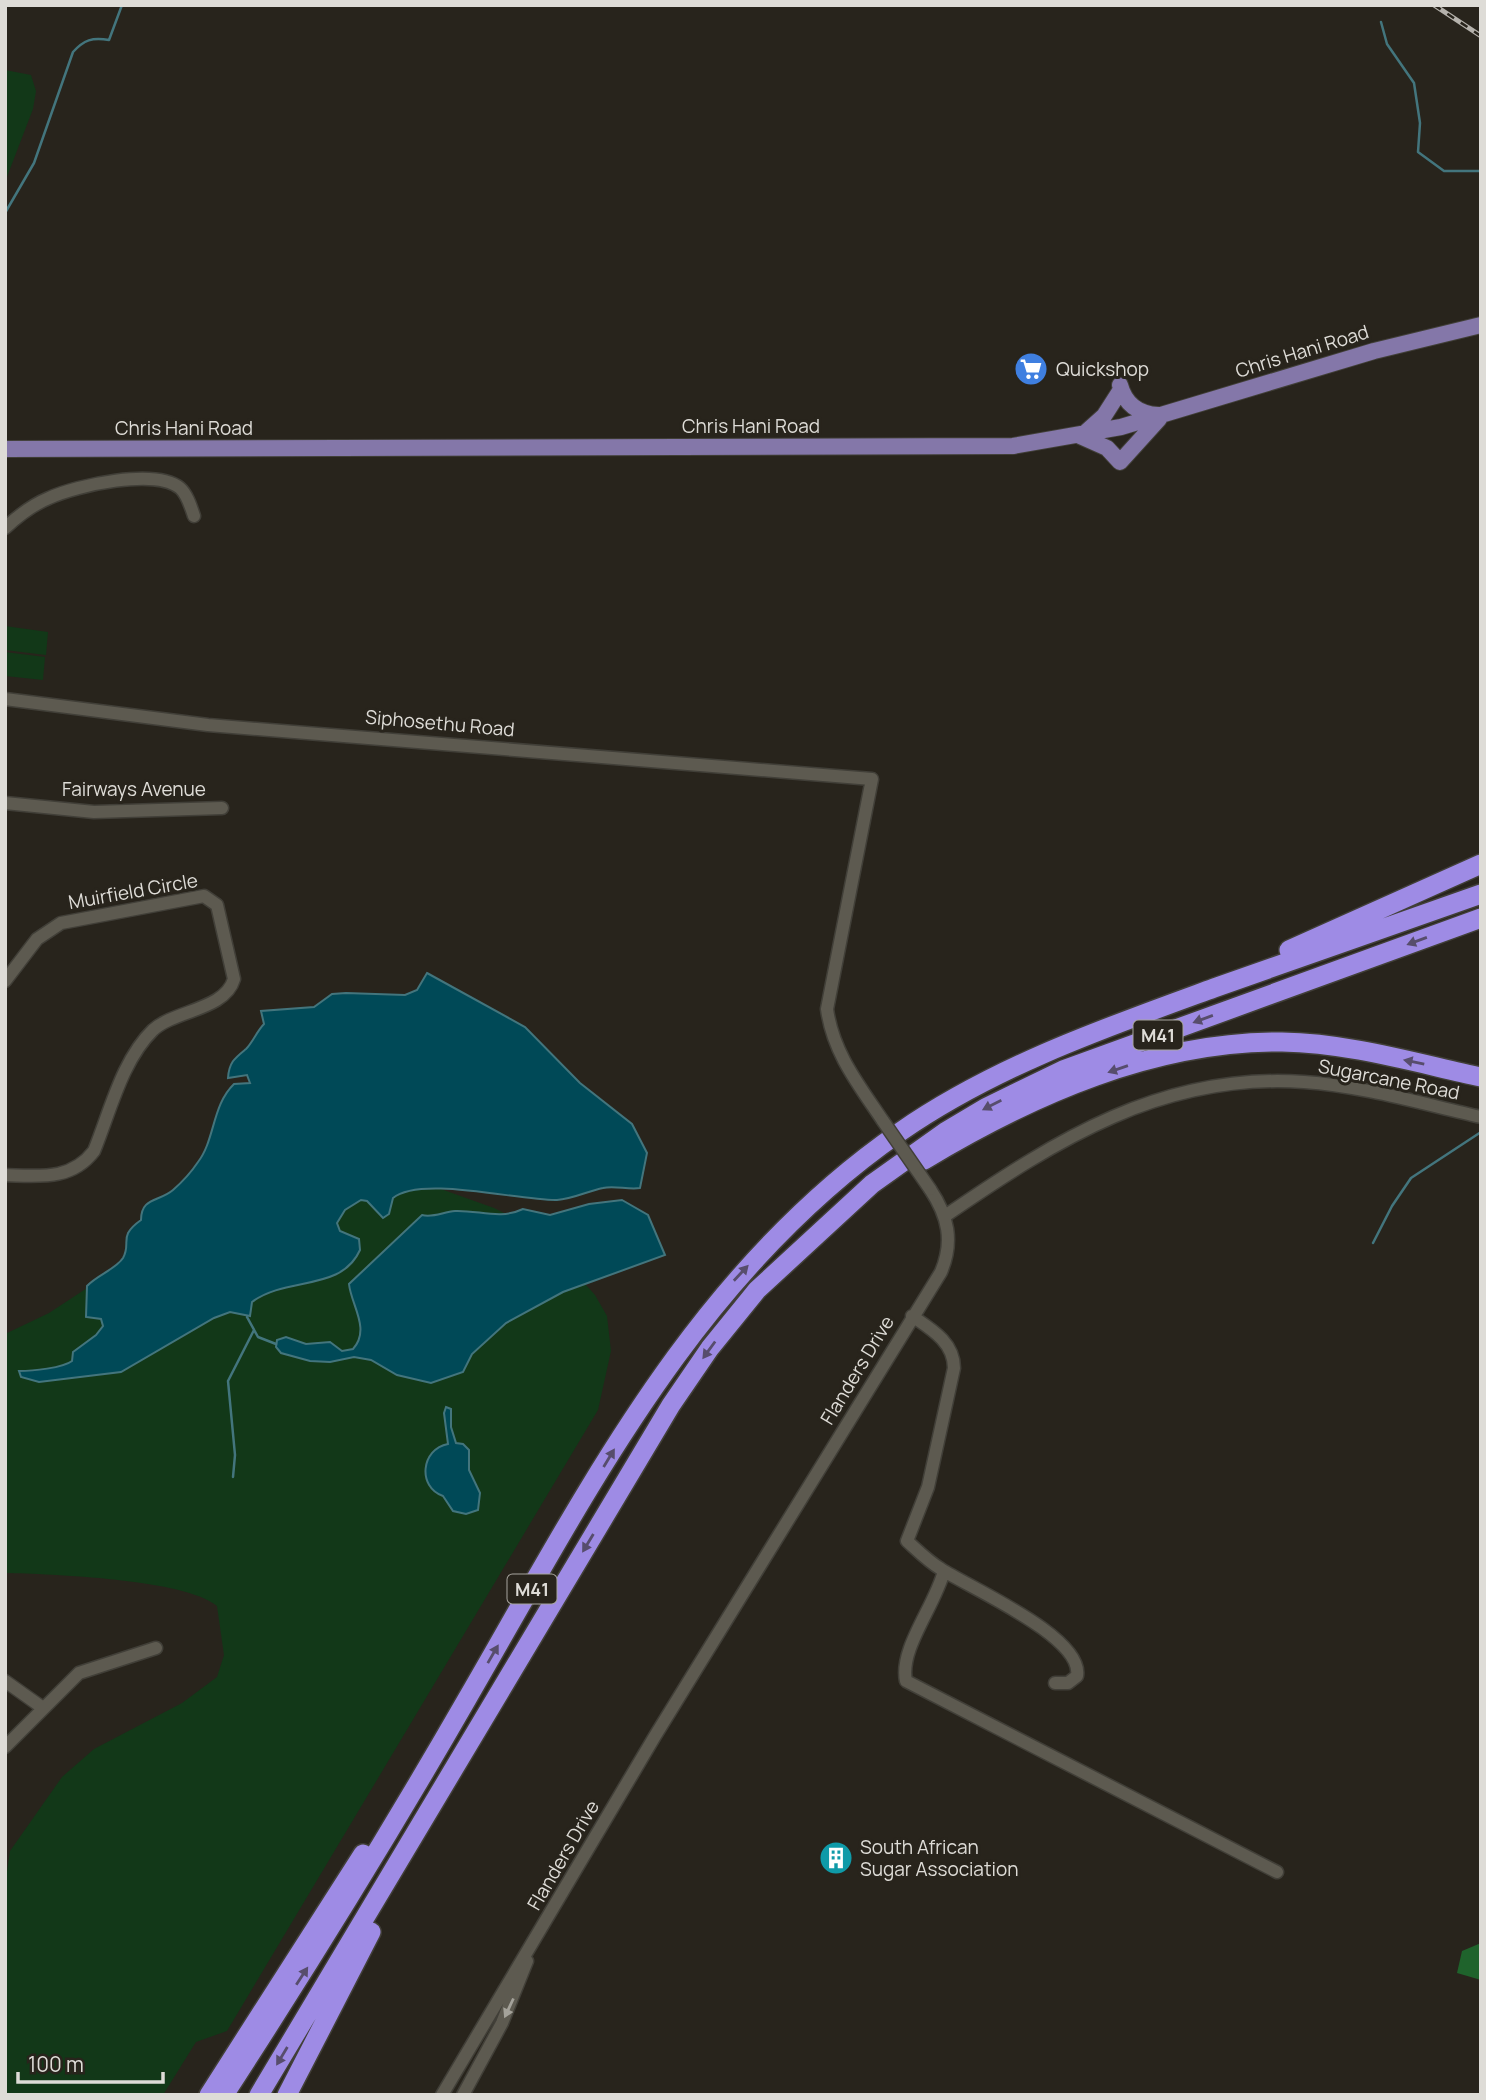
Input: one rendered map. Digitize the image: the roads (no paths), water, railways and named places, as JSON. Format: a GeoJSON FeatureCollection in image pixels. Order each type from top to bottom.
{"type":"FeatureCollection","features":[{"type":"Feature","properties":{"kind":"highway"},"geometry":{"type":"LineString","coordinates":[[1180,1001],[1481,864]]}},
{"type":"Feature","properties":{"kind":"highway","name":"M41"},"geometry":{"type":"LineString","coordinates":[[224,2095],[324,1942],[610,1454],[664,1373],[723,1294],[772,1240],[853,1168],[926,1115],[1007,1070],[1070,1042],[1180,1001],[1481,894]]}},
{"type":"Feature","properties":{"kind":"highway","name":"M41"},"geometry":{"type":"LineString","coordinates":[[259,2095],[671,1405],[710,1348],[757,1290],[893,1167],[945,1132],[1063,1070],[1481,918]]}},
{"type":"Feature","properties":{"kind":"highway"},"geometry":{"type":"LineString","coordinates":[[860,1199],[953,1143],[1042,1097],[1174,1053],[1208,1046],[1284,1042],[1365,1052],[1481,1077]]}},
{"type":"Feature","properties":{"kind":"highway"},"geometry":{"type":"LineString","coordinates":[[209,2095],[327,1908],[479,1679]]}},
{"type":"Feature","properties":{"kind":"highway"},"geometry":{"type":"LineString","coordinates":[[287,2095],[468,1745]]}},
{"type":"Feature","properties":{"kind":"main road","name":"Chris Hani Road"},"geometry":{"type":"LineString","coordinates":[[5,449],[988,447],[1080,436],[1164,415],[1384,348],[1481,325]]}},
{"type":"Feature","properties":{"kind":"main road"},"geometry":{"type":"LineString","coordinates":[[1120,388],[1137,410],[1150,415],[1164,415],[1144,432],[1120,462],[1107,449],[1080,436],[1104,416],[1120,388]]}},
{"type":"Feature","properties":{"kind":"street"},"geometry":{"type":"LineString","coordinates":[[5,528],[31,506],[52,496],[75,489],[148,478],[170,481],[183,490],[194,516]]}},
{"type":"Feature","properties":{"kind":"street","name":"Siphosethu Road"},"geometry":{"type":"LineString","coordinates":[[5,699],[208,725],[872,779]]}},
{"type":"Feature","properties":{"kind":"street","name":"Flanders Drive"},"geometry":{"type":"LineString","coordinates":[[442,2095],[655,1736],[948,1257],[949,1229],[945,1216],[930,1189],[843,1061],[834,1043],[827,1009],[872,779]]}},
{"type":"Feature","properties":{"kind":"street","name":"Fairways Avenue"},"geometry":{"type":"LineString","coordinates":[[5,803],[94,812],[222,808]]}},
{"type":"Feature","properties":{"kind":"street","name":"Muirfield Circle"},"geometry":{"type":"LineString","coordinates":[[5,981],[37,939],[61,923],[204,896],[217,905],[234,979],[227,993],[220,998],[167,1020],[147,1036],[132,1058],[94,1151],[87,1161],[61,1175],[5,1175]]}},
{"type":"Feature","properties":{"kind":"street","name":"Sugarcane Road"},"geometry":{"type":"LineString","coordinates":[[945,1216],[1068,1137],[1140,1104],[1213,1085],[1304,1082],[1359,1089],[1481,1116]]}},
{"type":"Feature","properties":{"kind":"street"},"geometry":{"type":"LineString","coordinates":[[912,1316],[932,1329],[954,1357],[928,1487],[907,1541],[944,1571],[1018,1612],[1068,1650],[1076,1661],[1077,1676],[1068,1683],[1055,1683]]}},
{"type":"Feature","properties":{"kind":"street"},"geometry":{"type":"LineString","coordinates":[[944,1571],[934,1602],[906,1656],[906,1681],[1277,1871]]}},
{"type":"Feature","properties":{"kind":"street"},"geometry":{"type":"LineString","coordinates":[[5,1747],[79,1674],[156,1648]]}},
{"type":"Feature","properties":{"kind":"street"},"geometry":{"type":"LineString","coordinates":[[5,1681],[43,1709]]}},
{"type":"Feature","properties":{"kind":"street","name":"Flanders Drive"},"geometry":{"type":"LineString","coordinates":[[463,2095],[517,1991],[533,1944]]}},
{"type":"Feature","properties":{"kind":"water"},"geometry":{"type":"Polygon","coordinates":[[[427,973],[525,1027],[580,1083],[632,1124],[647,1153],[640,1188],[607,1187],[557,1200],[425,1189],[393,1198],[389,1214],[383,1218],[367,1201],[361,1200],[345,1210],[337,1223],[340,1231],[359,1239],[360,1250],[340,1272],[266,1294],[252,1302],[250,1316],[230,1312],[214,1318],[121,1372],[39,1382],[21,1377],[19,1371],[55,1367],[72,1361],[73,1352],[96,1335],[103,1326],[101,1319],[86,1317],[87,1286],[123,1258],[127,1235],[141,1220],[144,1207],[168,1194],[196,1166],[204,1153],[217,1112],[227,1092],[234,1084],[250,1083],[247,1075],[228,1078],[233,1061],[264,1024],[261,1011],[314,1007],[332,994],[405,995],[417,990],[427,973]]]}},
{"type":"Feature","properties":{"kind":"water"},"geometry":{"type":"Polygon","coordinates":[[[622,1200],[648,1215],[665,1255],[563,1292],[506,1323],[472,1354],[463,1372],[431,1383],[397,1375],[371,1360],[354,1357],[330,1362],[310,1361],[281,1353],[276,1347],[277,1340],[286,1337],[306,1344],[330,1342],[342,1351],[353,1349],[358,1341],[360,1325],[349,1284],[422,1215],[455,1211],[506,1214],[523,1209],[550,1215],[589,1204],[622,1200]]]}},
{"type":"Feature","properties":{"kind":"water"},"geometry":{"type":"Polygon","coordinates":[[[446,1407],[451,1409],[451,1427],[456,1443],[463,1444],[469,1450],[469,1470],[480,1493],[478,1510],[466,1514],[453,1511],[443,1496],[429,1485],[426,1477],[428,1460],[432,1453],[448,1444],[444,1413],[446,1407]]]}},
{"type":"Feature","properties":{"kind":"waterway"},"geometry":{"type":"LineString","coordinates":[[5,213],[34,163],[73,52],[89,40],[109,40],[122,5]]}},
{"type":"Feature","properties":{"kind":"waterway"},"geometry":{"type":"LineString","coordinates":[[1381,22],[1387,44],[1414,83],[1420,123],[1418,152],[1444,171],[1481,171]]}},
{"type":"Feature","properties":{"kind":"waterway"},"geometry":{"type":"LineString","coordinates":[[1373,1243],[1392,1206],[1411,1178],[1481,1132]]}},
{"type":"Feature","properties":{"kind":"waterway"},"geometry":{"type":"LineString","coordinates":[[247,1317],[258,1337],[276,1344]]}},
{"type":"Feature","properties":{"kind":"waterway"},"geometry":{"type":"LineString","coordinates":[[233,1477],[235,1455],[228,1381],[254,1330]]}},
{"type":"Feature","properties":{"kind":"railway"},"geometry":{"type":"LineString","coordinates":[[1434,5],[1481,36]]}},
{"type":"Feature","properties":{"kind":"place","name":"Quickshop"},"geometry":{"type":"Point","coordinates":[1031,369]}},
{"type":"Feature","properties":{"kind":"place","name":"South African Sugar Association"},"geometry":{"type":"Point","coordinates":[836,1858]}}]}
